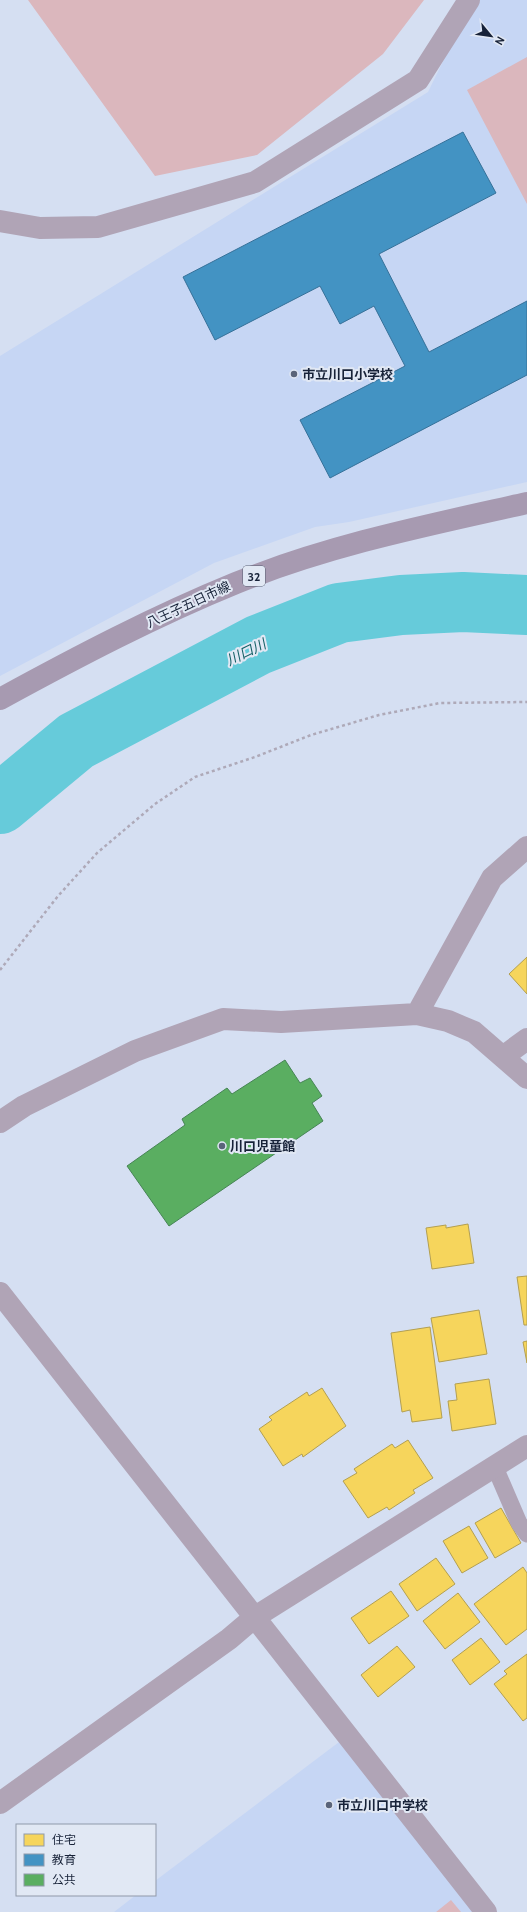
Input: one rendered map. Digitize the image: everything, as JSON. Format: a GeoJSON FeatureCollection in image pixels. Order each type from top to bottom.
{"type":"FeatureCollection","features":[{"type":"Feature","properties":{"kind":"main road","name":"八王子五日市線"},"geometry":{"type":"LineString","coordinates":[[0,699],[113,639],[236,583],[342,546],[527,503]]}},
{"type":"Feature","properties":{"kind":"street"},"geometry":{"type":"LineString","coordinates":[[0,222],[40,228],[98,227],[255,182],[418,80],[469,0]]}},
{"type":"Feature","properties":{"kind":"street"},"geometry":{"type":"LineString","coordinates":[[417,1014],[492,878],[527,847]]}},
{"type":"Feature","properties":{"kind":"street"},"geometry":{"type":"LineString","coordinates":[[0,1122],[24,1106],[135,1050],[223,1019],[281,1022],[417,1014],[448,1021],[474,1032],[504,1056],[527,1078]]}},
{"type":"Feature","properties":{"kind":"street"},"geometry":{"type":"LineString","coordinates":[[504,1056],[527,1039]]}},
{"type":"Feature","properties":{"kind":"street"},"geometry":{"type":"LineString","coordinates":[[0,1293],[486,1912]]}},
{"type":"Feature","properties":{"kind":"street"},"geometry":{"type":"LineString","coordinates":[[0,1803],[229,1639],[255,1617],[494,1465],[527,1446]]}},
{"type":"Feature","properties":{"kind":"lane"},"geometry":{"type":"LineString","coordinates":[[494,1465],[519,1522],[527,1534]]}},
{"type":"Feature","properties":{"kind":"path"},"geometry":{"type":"LineString","coordinates":[[0,970],[58,896],[97,853],[155,804],[195,777],[255,757],[311,735],[379,716],[440,703],[527,702]]}},
{"type":"Feature","properties":{"kind":"shaded area"},"geometry":{"type":"Polygon","coordinates":[[[28,0],[424,0],[383,54],[257,155],[155,176],[28,0]]]}},
{"type":"Feature","properties":{"kind":"shaded area"},"geometry":{"type":"Polygon","coordinates":[[[473,0],[527,0],[527,482],[349,522],[315,527],[214,563],[0,676],[0,356],[428,92],[473,0]]]}},
{"type":"Feature","properties":{"kind":"shaded area"},"geometry":{"type":"Polygon","coordinates":[[[527,57],[527,204],[467,90],[527,57]]]}},
{"type":"Feature","properties":{"kind":"shaded area","name":"市立川口中学校"},"geometry":{"type":"Polygon","coordinates":[[[347,1736],[486,1912],[114,1912],[135,1896],[156,1896],[156,1880],[347,1736]]]}},
{"type":"Feature","properties":{"kind":"shaded area"},"geometry":{"type":"Polygon","coordinates":[[[451,1900],[461,1912],[436,1912],[451,1900]]]}},
{"type":"Feature","properties":{"kind":"building: 住宅"},"geometry":{"type":"Polygon","coordinates":[[[527,957],[527,994],[509,974],[527,957]]]}},
{"type":"Feature","properties":{"kind":"building: 住宅"},"geometry":{"type":"Polygon","coordinates":[[[468,1224],[474,1263],[432,1269],[426,1228],[446,1225],[446,1228],[468,1224]]]}},
{"type":"Feature","properties":{"kind":"building: 住宅"},"geometry":{"type":"Polygon","coordinates":[[[527,1276],[527,1325],[524,1325],[517,1277],[527,1276]]]}},
{"type":"Feature","properties":{"kind":"building: 住宅"},"geometry":{"type":"Polygon","coordinates":[[[479,1310],[487,1354],[439,1362],[431,1318],[479,1310]]]}},
{"type":"Feature","properties":{"kind":"building: 住宅"},"geometry":{"type":"Polygon","coordinates":[[[430,1327],[442,1418],[412,1422],[410,1410],[402,1412],[391,1333],[430,1327]]]}},
{"type":"Feature","properties":{"kind":"building: 住宅"},"geometry":{"type":"Polygon","coordinates":[[[527,1341],[527,1363],[523,1342],[527,1341]]]}},
{"type":"Feature","properties":{"kind":"building: 住宅"},"geometry":{"type":"Polygon","coordinates":[[[489,1379],[496,1424],[452,1431],[448,1401],[457,1400],[455,1384],[489,1379]]]}},
{"type":"Feature","properties":{"kind":"building: 住宅"},"geometry":{"type":"Polygon","coordinates":[[[322,1388],[346,1426],[303,1457],[302,1454],[283,1466],[259,1429],[272,1420],[269,1417],[307,1392],[309,1396],[322,1388]]]}},
{"type":"Feature","properties":{"kind":"building: 住宅"},"geometry":{"type":"Polygon","coordinates":[[[408,1440],[433,1478],[413,1490],[415,1493],[389,1510],[387,1507],[368,1518],[343,1481],[357,1473],[354,1469],[392,1444],[395,1448],[408,1440]]]}},
{"type":"Feature","properties":{"kind":"building: 住宅"},"geometry":{"type":"Polygon","coordinates":[[[501,1508],[521,1543],[495,1558],[475,1523],[501,1508]]]}},
{"type":"Feature","properties":{"kind":"building: 住宅"},"geometry":{"type":"Polygon","coordinates":[[[469,1526],[488,1558],[462,1573],[443,1541],[469,1526]]]}},
{"type":"Feature","properties":{"kind":"building: 住宅"},"geometry":{"type":"Polygon","coordinates":[[[436,1558],[455,1584],[417,1611],[399,1584],[436,1558]]]}},
{"type":"Feature","properties":{"kind":"building: 住宅"},"geometry":{"type":"Polygon","coordinates":[[[523,1567],[527,1573],[527,1629],[506,1645],[474,1604],[523,1567]]]}},
{"type":"Feature","properties":{"kind":"building: 住宅"},"geometry":{"type":"Polygon","coordinates":[[[391,1591],[409,1616],[369,1644],[351,1618],[391,1591]]]}},
{"type":"Feature","properties":{"kind":"building: 住宅"},"geometry":{"type":"Polygon","coordinates":[[[458,1593],[480,1622],[445,1649],[423,1621],[458,1593]]]}},
{"type":"Feature","properties":{"kind":"building: 住宅"},"geometry":{"type":"Polygon","coordinates":[[[481,1638],[500,1662],[470,1685],[452,1660],[481,1638]]]}},
{"type":"Feature","properties":{"kind":"building: 住宅"},"geometry":{"type":"Polygon","coordinates":[[[397,1646],[415,1667],[378,1697],[361,1675],[397,1646]]]}},
{"type":"Feature","properties":{"kind":"building: 住宅"},"geometry":{"type":"Polygon","coordinates":[[[527,1654],[527,1718],[523,1721],[494,1684],[507,1674],[504,1671],[527,1654]]]}},
{"type":"Feature","properties":{"kind":"building: 教育"},"geometry":{"type":"Polygon","coordinates":[[[463,132],[496,193],[379,254],[429,352],[527,301],[527,375],[330,478],[300,420],[405,366],[374,306],[340,324],[320,286],[215,340],[183,277],[463,132]]]}},
{"type":"Feature","properties":{"kind":"building: 公共","name":"川口児童館"},"geometry":{"type":"Polygon","coordinates":[[[285,1060],[300,1083],[310,1078],[322,1096],[312,1103],[323,1121],[169,1226],[127,1166],[185,1125],[182,1119],[227,1088],[232,1094],[285,1060]]]}},
{"type":"Feature","properties":{"kind":"waterway","name":"川口川"},"geometry":{"type":"LineString","coordinates":[[0,804],[76,741],[258,645],[339,613],[401,605],[463,602],[527,605]]}},
{"type":"Feature","properties":{"kind":"place","name":"市立川口小学校"},"geometry":{"type":"Point","coordinates":[294,374]}},
{"type":"Feature","properties":{"kind":"place","name":"川口児童館"},"geometry":{"type":"Point","coordinates":[222,1146]}},
{"type":"Feature","properties":{"kind":"place","name":"市立川口中学校"},"geometry":{"type":"Point","coordinates":[329,1805]}}]}
